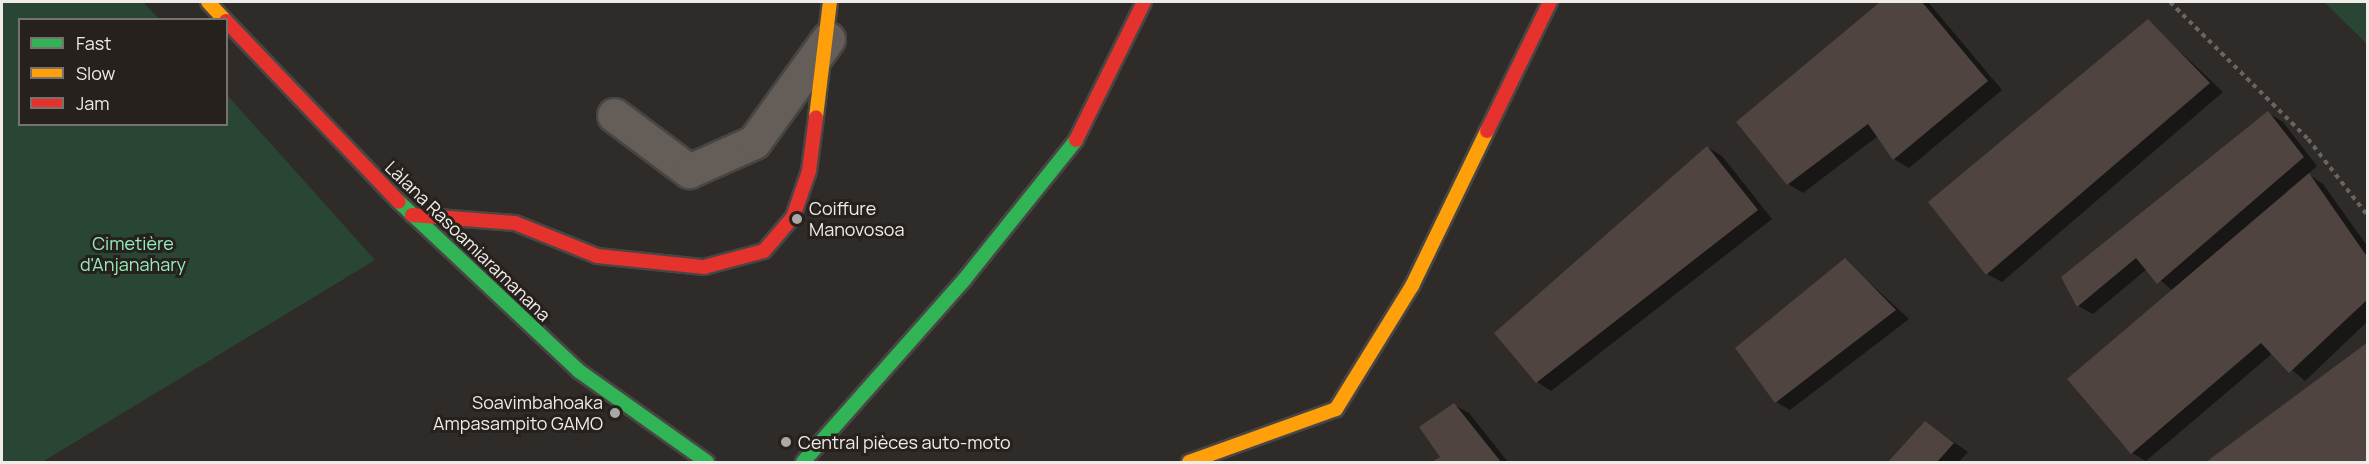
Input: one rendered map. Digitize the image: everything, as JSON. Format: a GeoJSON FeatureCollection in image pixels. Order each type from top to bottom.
{"type":"FeatureCollection","features":[{"type":"Feature","properties":{"kind":"street","name":"Làlana Rasoamiaramanana"},"geometry":{"type":"LineString","coordinates":[[208,2],[224,18]]}},
{"type":"Feature","properties":{"kind":"street"},"geometry":{"type":"LineString","coordinates":[[412,215],[515,223],[597,256],[662,264],[704,267],[764,251],[793,217],[809,171],[828,39],[830,2]]}},
{"type":"Feature","properties":{"kind":"street"},"geometry":{"type":"LineString","coordinates":[[803,462],[964,280],[1081,133],[1144,2]]}},
{"type":"Feature","properties":{"kind":"street"},"geometry":{"type":"LineString","coordinates":[[1189,462],[1336,409],[1412,286],[1550,2]]}},
{"type":"Feature","properties":{"kind":"street","name":"Làlana Rasoamiaramanana"},"geometry":{"type":"LineString","coordinates":[[228,22],[412,215],[579,371],[706,462]]}},
{"type":"Feature","properties":{"kind":"street"},"geometry":{"type":"LineString","coordinates":[[614,115],[688,171],[754,141],[828,39]]}},
{"type":"Feature","properties":{"kind":"path"},"geometry":{"type":"LineString","coordinates":[[2170,2],[2308,139],[2367,216]]}},
{"type":"Feature","properties":{"kind":"green space","name":"Cimetière d'Anjanahary"},"geometry":{"type":"Polygon","coordinates":[[[2,2],[143,2],[158,18],[18,18],[18,126],[228,126],[228,96],[375,260],[42,462],[2,462],[2,2]]]}},
{"type":"Feature","properties":{"kind":"green space"},"geometry":{"type":"Polygon","coordinates":[[[2324,2],[2367,2],[2367,44],[2324,2]]]}},
{"type":"Feature","properties":{"kind":"building"},"geometry":{"type":"Polygon","coordinates":[[[1880,2],[1922,2],[1988,81],[1893,160],[1868,124],[1787,185],[1736,122],[1880,2]]]}},
{"type":"Feature","properties":{"kind":"building"},"geometry":{"type":"Polygon","coordinates":[[[2148,19],[2210,83],[1986,275],[1928,202],[2148,19]]]}},
{"type":"Feature","properties":{"kind":"building"},"geometry":{"type":"Polygon","coordinates":[[[2268,111],[2304,157],[2157,284],[2136,258],[2077,307],[2061,277],[2268,111]]]}},
{"type":"Feature","properties":{"kind":"building"},"geometry":{"type":"Polygon","coordinates":[[[1707,146],[1758,210],[1536,383],[1494,333],[1707,146]]]}},
{"type":"Feature","properties":{"kind":"building"},"geometry":{"type":"Polygon","coordinates":[[[2309,173],[2368,258],[2368,299],[2289,373],[2261,343],[2131,454],[2067,379],[2309,173]]]}},
{"type":"Feature","properties":{"kind":"building"},"geometry":{"type":"Polygon","coordinates":[[[1845,258],[1896,310],[1775,403],[1735,348],[1845,258]]]}},
{"type":"Feature","properties":{"kind":"building"},"geometry":{"type":"Polygon","coordinates":[[[2368,342],[2368,462],[2206,462],[2368,342]]]}},
{"type":"Feature","properties":{"kind":"building"},"geometry":{"type":"Polygon","coordinates":[[[1454,403],[1501,462],[1432,462],[1440,457],[1419,427],[1454,403]]]}},
{"type":"Feature","properties":{"kind":"building"},"geometry":{"type":"Polygon","coordinates":[[[1925,421],[1954,443],[1937,462],[1888,462],[1925,421]]]}},
{"type":"Feature","properties":{"kind":"traffic: fast"},"geometry":{"type":"LineString","coordinates":[[803,462],[964,280],[1076,140]]}},
{"type":"Feature","properties":{"kind":"traffic: fast"},"geometry":{"type":"LineString","coordinates":[[399,202],[579,371],[707,462]]}},
{"type":"Feature","properties":{"kind":"traffic: slow"},"geometry":{"type":"LineString","coordinates":[[208,2],[223,18]]}},
{"type":"Feature","properties":{"kind":"traffic: slow"},"geometry":{"type":"LineString","coordinates":[[816,117],[830,2]]}},
{"type":"Feature","properties":{"kind":"traffic: slow"},"geometry":{"type":"LineString","coordinates":[[1189,462],[1336,409],[1412,286],[1487,131]]}},
{"type":"Feature","properties":{"kind":"traffic: jam"},"geometry":{"type":"LineString","coordinates":[[1076,140],[1144,2]]}},
{"type":"Feature","properties":{"kind":"traffic: jam"},"geometry":{"type":"LineString","coordinates":[[1487,131],[1550,2]]}},
{"type":"Feature","properties":{"kind":"traffic: jam"},"geometry":{"type":"LineString","coordinates":[[228,23],[399,202]]}},
{"type":"Feature","properties":{"kind":"traffic: jam"},"geometry":{"type":"LineString","coordinates":[[412,215],[515,223],[597,256],[704,267],[764,251],[793,217],[809,171],[816,117]]}},
{"type":"Feature","properties":{"kind":"place","name":"Coiffure Manovosoa"},"geometry":{"type":"Point","coordinates":[797,219]}},
{"type":"Feature","properties":{"kind":"place","name":"Soavimbahoaka Ampasampito GAMO"},"geometry":{"type":"Point","coordinates":[615,413]}},
{"type":"Feature","properties":{"kind":"place","name":"Central pièces auto-moto"},"geometry":{"type":"Point","coordinates":[786,442]}}]}
